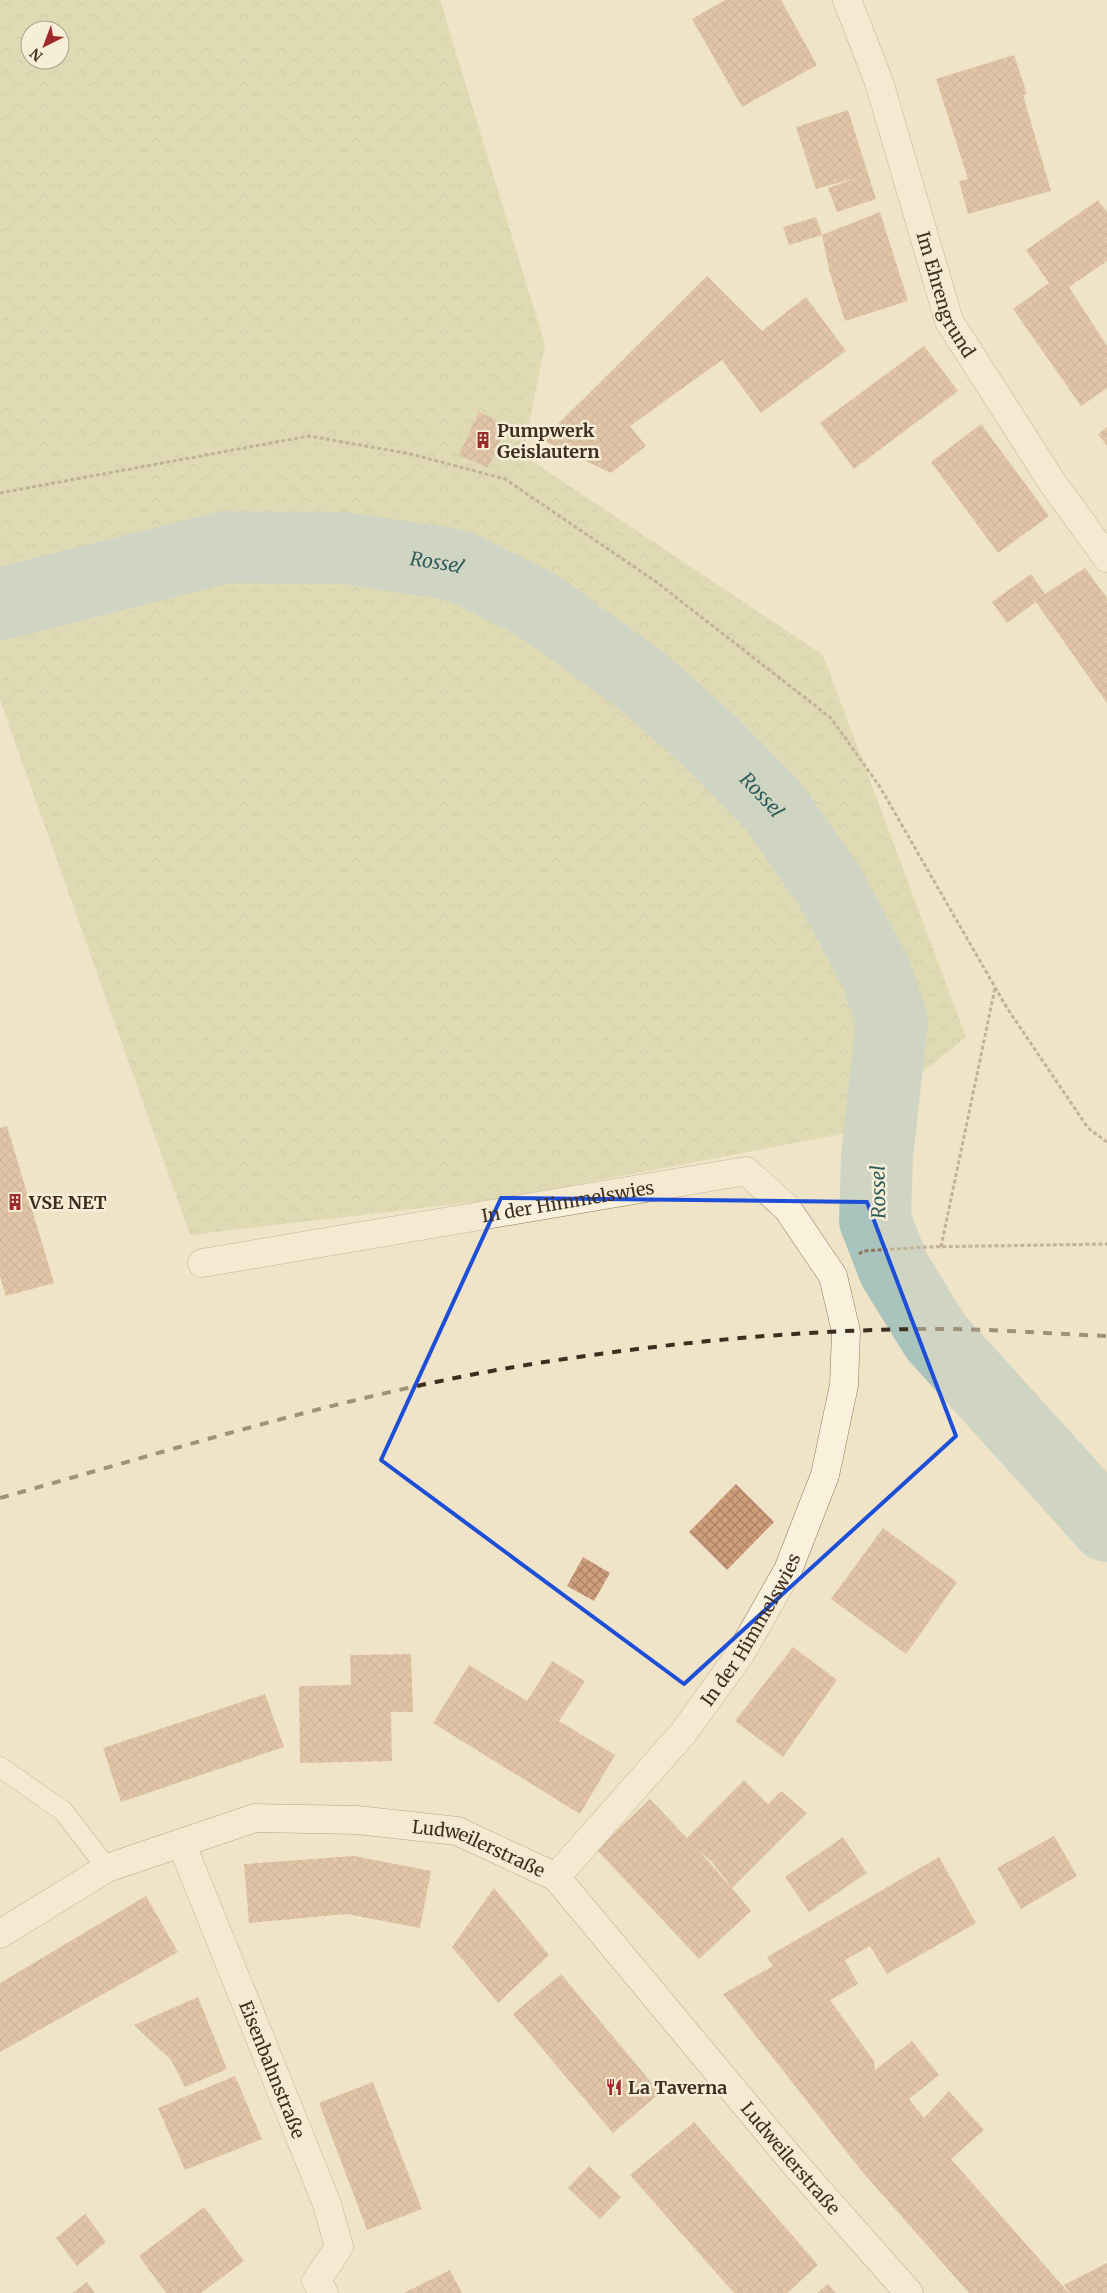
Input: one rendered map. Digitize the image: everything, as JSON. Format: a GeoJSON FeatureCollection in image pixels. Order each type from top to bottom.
{"type":"FeatureCollection","features":[{"type":"Feature","properties":{"kind":"street","name":"Im Ehrengrund"},"geometry":{"type":"LineString","coordinates":[[847,0],[879,82],[949,321],[1052,482],[1107,558]]}},
{"type":"Feature","properties":{"kind":"street","name":"In der Himmelswies"},"geometry":{"type":"LineString","coordinates":[[202,1263],[746,1171],[787,1208],[833,1276],[845,1329],[844,1385],[826,1475],[788,1570],[741,1653],[684,1732],[556,1877]]}},
{"type":"Feature","properties":{"kind":"street","name":"Ludweilerstraße"},"geometry":{"type":"LineString","coordinates":[[0,1934],[107,1868],[182,1845],[255,1818],[357,1820],[457,1831],[556,1877],[794,2162],[909,2293]]}},
{"type":"Feature","properties":{"kind":"street","name":"Eisenbahnstraße"},"geometry":{"type":"LineString","coordinates":[[182,1845],[327,2204],[338,2246],[314,2289]]}},
{"type":"Feature","properties":{"kind":"lane"},"geometry":{"type":"LineString","coordinates":[[0,1767],[63,1811],[107,1868]]}},
{"type":"Feature","properties":{"kind":"path"},"geometry":{"type":"LineString","coordinates":[[0,494],[310,436],[411,454],[505,479],[655,581],[831,718],[880,786],[995,988],[1088,1128],[1107,1142]]}},
{"type":"Feature","properties":{"kind":"path"},"geometry":{"type":"LineString","coordinates":[[941,1247],[995,988]]}},
{"type":"Feature","properties":{"kind":"path"},"geometry":{"type":"LineString","coordinates":[[863,1251],[926,1247],[1107,1244]]}},
{"type":"Feature","properties":{"kind":"highlighted area"},"geometry":{"type":"Polygon","coordinates":[[[501,1198],[867,1202],[956,1436],[684,1684],[381,1460],[501,1198]]]}},
{"type":"Feature","properties":{"kind":"green space"},"geometry":{"type":"Polygon","coordinates":[[[0,0],[440,0],[545,345],[523,455],[823,655],[966,1037],[848,1133],[500,1199],[190,1235],[0,700],[0,0]]]}},
{"type":"Feature","properties":{"kind":"building"},"geometry":{"type":"Polygon","coordinates":[[[725,0],[781,0],[817,65],[742,107],[692,19],[725,0]]]}},
{"type":"Feature","properties":{"kind":"building"},"geometry":{"type":"Polygon","coordinates":[[[1014,55],[1027,94],[1023,95],[1051,191],[968,214],[959,181],[968,179],[936,79],[1014,55]]]}},
{"type":"Feature","properties":{"kind":"building"},"geometry":{"type":"Polygon","coordinates":[[[848,110],[876,199],[837,212],[828,188],[856,178],[816,189],[796,127],[848,110]]]}},
{"type":"Feature","properties":{"kind":"building"},"geometry":{"type":"Polygon","coordinates":[[[1098,200],[1107,212],[1107,261],[1069,287],[1107,346],[1107,388],[1081,406],[1013,309],[1049,283],[1026,250],[1098,200]]]}},
{"type":"Feature","properties":{"kind":"building"},"geometry":{"type":"Polygon","coordinates":[[[880,212],[908,301],[845,321],[829,270],[822,235],[880,212]]]}},
{"type":"Feature","properties":{"kind":"building"},"geometry":{"type":"Polygon","coordinates":[[[816,217],[822,235],[789,245],[783,227],[816,217]]]}},
{"type":"Feature","properties":{"kind":"building"},"geometry":{"type":"Polygon","coordinates":[[[707,276],[762,331],[806,297],[846,351],[761,413],[722,360],[630,426],[646,446],[611,473],[542,440],[707,276]]]}},
{"type":"Feature","properties":{"kind":"building"},"geometry":{"type":"Polygon","coordinates":[[[924,346],[958,391],[854,469],[820,423],[924,346]]]}},
{"type":"Feature","properties":{"kind":"building","name":"Pumpwerk Geislautern"},"geometry":{"type":"Polygon","coordinates":[[[479,412],[507,425],[488,468],[459,455],[479,412]]]}},
{"type":"Feature","properties":{"kind":"building"},"geometry":{"type":"Polygon","coordinates":[[[981,424],[1049,516],[998,553],[931,462],[981,424]]]}},
{"type":"Feature","properties":{"kind":"building"},"geometry":{"type":"Polygon","coordinates":[[[1107,427],[1107,446],[1098,434],[1107,427]]]}},
{"type":"Feature","properties":{"kind":"building"},"geometry":{"type":"Polygon","coordinates":[[[1085,568],[1107,598],[1107,703],[1036,602],[1007,623],[992,602],[1031,574],[1045,594],[1085,568]]]}},
{"type":"Feature","properties":{"kind":"building","name":"VSE NET"},"geometry":{"type":"Polygon","coordinates":[[[7,1126],[54,1283],[6,1296],[0,1276],[0,1128],[7,1126]]]}},
{"type":"Feature","properties":{"kind":"building"},"geometry":{"type":"Polygon","coordinates":[[[736,1484],[774,1522],[727,1570],[689,1532],[736,1484]]]}},
{"type":"Feature","properties":{"kind":"building"},"geometry":{"type":"Polygon","coordinates":[[[883,1528],[957,1582],[906,1654],[831,1599],[883,1528]]]}},
{"type":"Feature","properties":{"kind":"building"},"geometry":{"type":"Polygon","coordinates":[[[583,1557],[610,1573],[594,1601],[567,1586],[583,1557]]]}},
{"type":"Feature","properties":{"kind":"building"},"geometry":{"type":"Polygon","coordinates":[[[793,1647],[837,1680],[783,1757],[735,1721],[793,1647]]]}},
{"type":"Feature","properties":{"kind":"building"},"geometry":{"type":"Polygon","coordinates":[[[411,1654],[413,1712],[391,1712],[392,1761],[300,1763],[299,1686],[351,1685],[350,1655],[411,1654]]]}},
{"type":"Feature","properties":{"kind":"building"},"geometry":{"type":"Polygon","coordinates":[[[552,1661],[585,1681],[559,1721],[615,1755],[580,1814],[433,1723],[469,1665],[527,1701],[552,1661]]]}},
{"type":"Feature","properties":{"kind":"building"},"geometry":{"type":"Polygon","coordinates":[[[265,1694],[284,1747],[121,1802],[103,1748],[265,1694]]]}},
{"type":"Feature","properties":{"kind":"building"},"geometry":{"type":"Polygon","coordinates":[[[744,1780],[768,1804],[781,1791],[807,1813],[732,1888],[751,1911],[699,1959],[597,1850],[650,1799],[687,1838],[744,1780]],[[698,1849],[729,1884],[712,1862],[698,1849]]]}},
{"type":"Feature","properties":{"kind":"building"},"geometry":{"type":"Polygon","coordinates":[[[1054,1836],[1077,1876],[1021,1909],[997,1868],[1054,1836]]]}},
{"type":"Feature","properties":{"kind":"building"},"geometry":{"type":"Polygon","coordinates":[[[843,1837],[867,1873],[809,1912],[785,1877],[843,1837]]]}},
{"type":"Feature","properties":{"kind":"building"},"geometry":{"type":"Polygon","coordinates":[[[354,1856],[431,1871],[420,1928],[347,1914],[249,1923],[244,1864],[354,1856]]]}},
{"type":"Feature","properties":{"kind":"building"},"geometry":{"type":"Polygon","coordinates":[[[939,1857],[976,1923],[887,1974],[870,1946],[845,1960],[858,1984],[830,2000],[874,2061],[875,2070],[912,2041],[939,2075],[909,2099],[924,2118],[949,2091],[984,2130],[951,2159],[1069,2293],[969,2293],[860,2169],[723,1994],[773,1966],[767,1957],[939,1857]]]}},
{"type":"Feature","properties":{"kind":"building"},"geometry":{"type":"Polygon","coordinates":[[[494,1888],[549,1955],[498,2003],[452,1947],[494,1888]]]}},
{"type":"Feature","properties":{"kind":"building"},"geometry":{"type":"Polygon","coordinates":[[[146,1896],[178,1952],[0,2052],[0,1983],[146,1896]]]}},
{"type":"Feature","properties":{"kind":"building"},"geometry":{"type":"Polygon","coordinates":[[[561,1974],[660,2093],[613,2133],[513,2014],[561,1974]]]}},
{"type":"Feature","properties":{"kind":"building"},"geometry":{"type":"Polygon","coordinates":[[[198,1997],[227,2069],[185,2087],[171,2060],[134,2025],[198,1997]]]}},
{"type":"Feature","properties":{"kind":"building"},"geometry":{"type":"Polygon","coordinates":[[[235,2076],[262,2139],[185,2170],[158,2108],[235,2076]]]}},
{"type":"Feature","properties":{"kind":"building"},"geometry":{"type":"Polygon","coordinates":[[[373,2082],[422,2209],[367,2230],[319,2103],[373,2082]]]}},
{"type":"Feature","properties":{"kind":"building"},"geometry":{"type":"Polygon","coordinates":[[[694,2122],[818,2265],[787,2293],[734,2293],[630,2175],[694,2122]]]}},
{"type":"Feature","properties":{"kind":"building"},"geometry":{"type":"Polygon","coordinates":[[[589,2166],[621,2197],[600,2219],[568,2188],[589,2166]]]}},
{"type":"Feature","properties":{"kind":"building"},"geometry":{"type":"Polygon","coordinates":[[[204,2207],[244,2261],[201,2293],[166,2293],[139,2256],[204,2207]]]}},
{"type":"Feature","properties":{"kind":"building"},"geometry":{"type":"Polygon","coordinates":[[[85,2214],[106,2242],[77,2266],[56,2238],[85,2214]]]}},
{"type":"Feature","properties":{"kind":"building"},"geometry":{"type":"Polygon","coordinates":[[[1107,2263],[1107,2293],[1070,2293],[1064,2285],[1107,2263]]]}},
{"type":"Feature","properties":{"kind":"building"},"geometry":{"type":"Polygon","coordinates":[[[450,2270],[462,2293],[404,2293],[450,2270]]]}},
{"type":"Feature","properties":{"kind":"building"},"geometry":{"type":"Polygon","coordinates":[[[87,2282],[95,2293],[72,2293],[87,2282]]]}},
{"type":"Feature","properties":{"kind":"building"},"geometry":{"type":"Polygon","coordinates":[[[828,2284],[836,2293],[817,2293],[828,2284]]]}},
{"type":"Feature","properties":{"kind":"waterway","name":"Rossel"},"geometry":{"type":"LineString","coordinates":[[0,604],[225,547],[344,548],[457,565],[537,605],[642,681],[713,744],[774,807],[830,887],[876,973],[892,1021],[877,1156],[875,1220],[894,1269],[936,1337],[1107,1526]]}},
{"type":"Feature","properties":{"kind":"railway"},"geometry":{"type":"LineString","coordinates":[[0,1498],[331,1406],[465,1376],[584,1356],[690,1343],[849,1331],[954,1329],[1107,1336]]}},
{"type":"Feature","properties":{"kind":"place","name":"Pumpwerk Geislautern"},"geometry":{"type":"Point","coordinates":[483,440]}},
{"type":"Feature","properties":{"kind":"place","name":"VSE NET"},"geometry":{"type":"Point","coordinates":[15,1202]}},
{"type":"Feature","properties":{"kind":"place","name":"La Taverna"},"geometry":{"type":"Point","coordinates":[614,2087]}}]}
